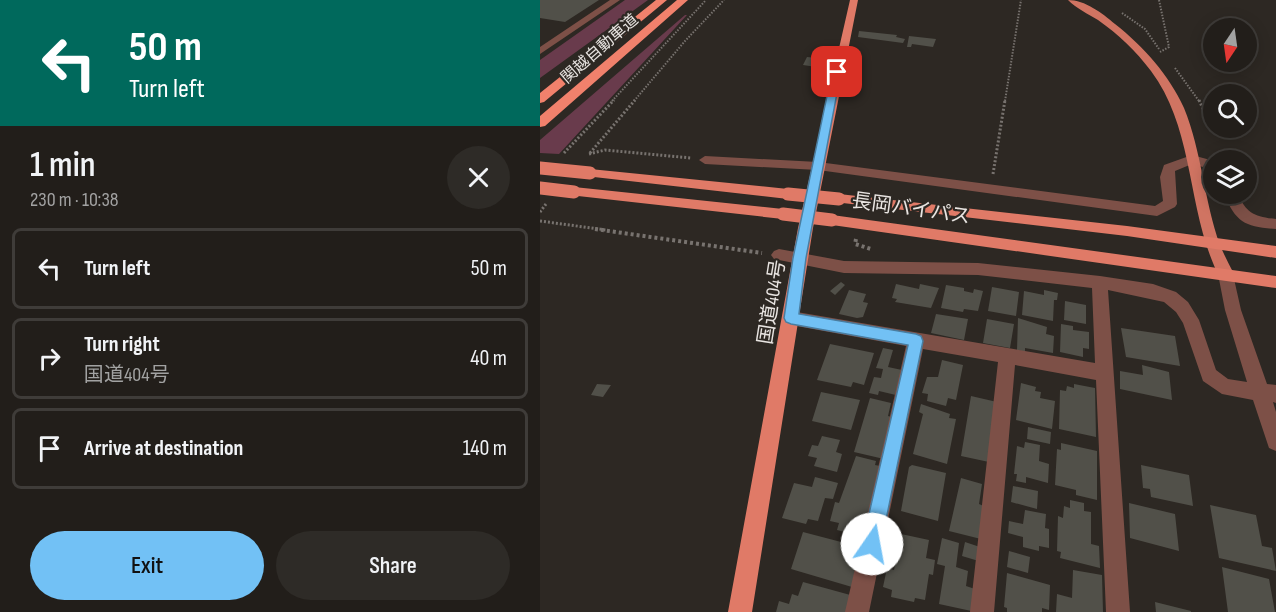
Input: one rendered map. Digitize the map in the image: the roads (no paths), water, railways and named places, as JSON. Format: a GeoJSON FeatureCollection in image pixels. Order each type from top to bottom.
{"type":"FeatureCollection","features":[{"type":"Feature","properties":{"kind":"highway"},"geometry":{"type":"LineString","coordinates":[[540,91],[661,0]]}},
{"type":"Feature","properties":{"kind":"highway","name":"関越自動車道"},"geometry":{"type":"LineString","coordinates":[[540,99],[661,0]]}},
{"type":"Feature","properties":{"kind":"highway","name":"関越自動車道"},"geometry":{"type":"LineString","coordinates":[[540,123],[683,0]]}},
{"type":"Feature","properties":{"kind":"highway","name":"国道404号"},"geometry":{"type":"LineString","coordinates":[[740,612],[791,318],[799,258],[854,0]]}},
{"type":"Feature","properties":{"kind":"highway","name":"長岡バイパス"},"geometry":{"type":"LineString","coordinates":[[540,168],[586,167],[788,194],[1127,231],[1276,252]]}},
{"type":"Feature","properties":{"kind":"highway","name":"長岡バイパス"},"geometry":{"type":"LineString","coordinates":[[540,188],[832,220],[1276,282]]}},
{"type":"Feature","properties":{"kind":"main road"},"geometry":{"type":"LineString","coordinates":[[1072,0],[1108,21],[1144,54],[1174,102],[1185,127],[1211,243],[1226,274]]}},
{"type":"Feature","properties":{"kind":"street"},"geometry":{"type":"LineString","coordinates":[[540,51],[616,0]]}},
{"type":"Feature","properties":{"kind":"street"},"geometry":{"type":"LineString","coordinates":[[705,160],[818,166],[1157,211],[1167,208],[1171,199],[1167,182],[1169,168],[1192,159],[1203,162]]}},
{"type":"Feature","properties":{"kind":"street"},"geometry":{"type":"LineString","coordinates":[[1234,204],[1245,218],[1276,225]]}},
{"type":"Feature","properties":{"kind":"street"},"geometry":{"type":"LineString","coordinates":[[779,255],[844,267],[978,269],[1100,282],[1153,291],[1170,297],[1182,307],[1191,320],[1209,375],[1222,386],[1268,393]]}},
{"type":"Feature","properties":{"kind":"street"},"geometry":{"type":"LineString","coordinates":[[1226,274],[1233,310],[1268,393],[1276,441]]}},
{"type":"Feature","properties":{"kind":"street"},"geometry":{"type":"LineString","coordinates":[[1100,282],[1118,612]]}},
{"type":"Feature","properties":{"kind":"street"},"geometry":{"type":"LineString","coordinates":[[791,318],[1106,373]]}},
{"type":"Feature","properties":{"kind":"street"},"geometry":{"type":"LineString","coordinates":[[857,612],[916,341]]}},
{"type":"Feature","properties":{"kind":"street"},"geometry":{"type":"LineString","coordinates":[[982,612],[1007,357]]}}]}
